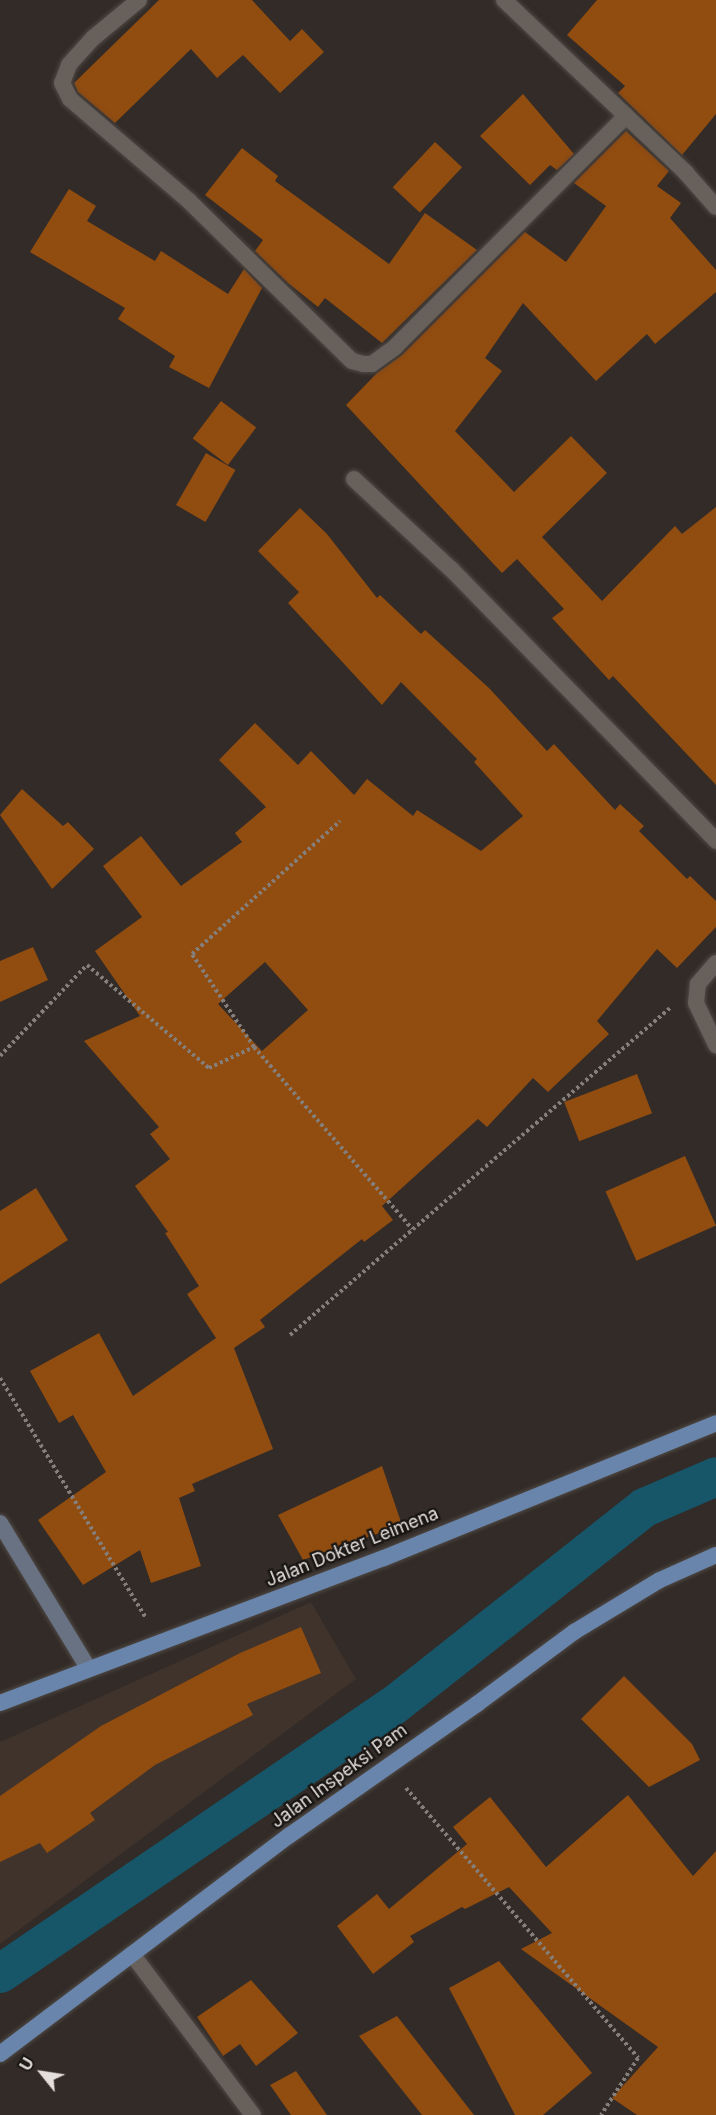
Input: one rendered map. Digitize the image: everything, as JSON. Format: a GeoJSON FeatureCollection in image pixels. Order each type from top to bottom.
{"type":"FeatureCollection","features":[{"type":"Feature","properties":{"kind":"main road","name":"Jalan Dokter Leimena"},"geometry":{"type":"LineString","coordinates":[[0,1703],[384,1558],[716,1423]]}},
{"type":"Feature","properties":{"kind":"main road"},"geometry":{"type":"LineString","coordinates":[[0,1523],[88,1668]]}},
{"type":"Feature","properties":{"kind":"main road","name":"Jalan Inspeksi Pam"},"geometry":{"type":"LineString","coordinates":[[0,2054],[386,1764],[477,1704],[574,1632],[660,1580],[716,1555]]}},
{"type":"Feature","properties":{"kind":"street"},"geometry":{"type":"LineString","coordinates":[[139,0],[93,38],[69,65],[62,83],[70,99],[189,201],[352,361],[363,364],[372,364],[395,346],[626,116]]}},
{"type":"Feature","properties":{"kind":"street"},"geometry":{"type":"LineString","coordinates":[[504,0],[626,116],[716,207]]}},
{"type":"Feature","properties":{"kind":"street"},"geometry":{"type":"LineString","coordinates":[[354,479],[451,569],[716,841]]}},
{"type":"Feature","properties":{"kind":"street"},"geometry":{"type":"LineString","coordinates":[[716,963],[698,984],[696,1003],[716,1045]]}},
{"type":"Feature","properties":{"kind":"street"},"geometry":{"type":"LineString","coordinates":[[132,1954],[253,2115]]}},
{"type":"Feature","properties":{"kind":"path"},"geometry":{"type":"LineString","coordinates":[[340,821],[192,954],[254,1047],[412,1229]]}},
{"type":"Feature","properties":{"kind":"path"},"geometry":{"type":"LineString","coordinates":[[0,1056],[87,965],[209,1068],[254,1047]]}},
{"type":"Feature","properties":{"kind":"path"},"geometry":{"type":"LineString","coordinates":[[290,1335],[698,984]]}},
{"type":"Feature","properties":{"kind":"path"},"geometry":{"type":"LineString","coordinates":[[0,1378],[161,1642]]}},
{"type":"Feature","properties":{"kind":"path"},"geometry":{"type":"LineString","coordinates":[[386,1764],[638,2058],[601,2115]]}},
{"type":"Feature","properties":{"kind":"shaded area"},"geometry":{"type":"Polygon","coordinates":[[[311,1602],[356,1679],[0,1944],[0,1742],[311,1602]]]}},
{"type":"Feature","properties":{"kind":"building"},"geometry":{"type":"Polygon","coordinates":[[[159,0],[252,0],[290,41],[302,29],[324,52],[280,93],[243,55],[217,78],[191,49],[115,123],[78,92],[74,83],[159,0]]]}},
{"type":"Feature","properties":{"kind":"building"},"geometry":{"type":"Polygon","coordinates":[[[597,0],[716,0],[716,114],[682,155],[618,93],[625,86],[567,35],[597,0]]]}},
{"type":"Feature","properties":{"kind":"building"},"geometry":{"type":"Polygon","coordinates":[[[523,94],[574,154],[557,170],[550,165],[530,185],[480,136],[523,94]]]}},
{"type":"Feature","properties":{"kind":"building"},"geometry":{"type":"Polygon","coordinates":[[[626,131],[669,171],[657,186],[681,203],[670,218],[716,270],[716,292],[655,344],[647,334],[596,381],[523,303],[485,358],[502,371],[455,431],[514,492],[571,436],[607,473],[542,537],[602,601],[675,526],[682,534],[716,507],[716,785],[613,676],[609,680],[552,618],[564,609],[517,559],[502,573],[346,405],[377,373],[402,355],[525,232],[566,262],[606,206],[574,183],[626,131]]]}},
{"type":"Feature","properties":{"kind":"building"},"geometry":{"type":"Polygon","coordinates":[[[435,142],[462,167],[420,213],[393,187],[435,142]]]}},
{"type":"Feature","properties":{"kind":"building"},"geometry":{"type":"Polygon","coordinates":[[[242,148],[278,176],[275,181],[389,264],[425,213],[477,250],[382,343],[325,298],[318,307],[288,283],[255,251],[263,240],[205,195],[242,148]]]}},
{"type":"Feature","properties":{"kind":"building"},"geometry":{"type":"Polygon","coordinates":[[[69,189],[96,206],[87,221],[155,261],[161,251],[228,294],[244,269],[262,288],[209,388],[169,367],[175,356],[118,319],[125,308],[30,252],[69,189]]]}},
{"type":"Feature","properties":{"kind":"building"},"geometry":{"type":"Polygon","coordinates":[[[221,401],[256,427],[228,465],[193,439],[221,401]]]}},
{"type":"Feature","properties":{"kind":"building"},"geometry":{"type":"Polygon","coordinates":[[[206,453],[235,470],[205,522],[176,505],[206,453]]]}},
{"type":"Feature","properties":{"kind":"building"},"geometry":{"type":"Polygon","coordinates":[[[300,508],[327,534],[377,598],[380,595],[421,634],[425,630],[489,688],[547,751],[554,744],[615,810],[620,804],[644,826],[639,831],[687,879],[690,876],[716,901],[716,927],[677,968],[657,949],[597,1021],[609,1034],[548,1092],[533,1078],[487,1127],[478,1119],[382,1206],[393,1220],[364,1242],[362,1239],[260,1320],[265,1327],[234,1348],[273,1449],[192,1484],[195,1491],[179,1498],[201,1566],[151,1583],[140,1550],[83,1585],[38,1520],[106,1472],[73,1415],[59,1423],[30,1371],[99,1333],[133,1396],[216,1338],[187,1294],[199,1286],[165,1233],[168,1232],[135,1186],[170,1159],[150,1134],[159,1127],[84,1041],[140,1016],[95,951],[142,917],[103,866],[141,836],[181,886],[242,842],[235,833],[266,807],[219,760],[255,723],[298,765],[311,751],[354,795],[367,779],[413,816],[417,810],[481,851],[523,816],[474,762],[477,759],[401,682],[382,705],[288,603],[299,592],[258,551],[300,508]],[[265,962],[218,1004],[262,1051],[308,1010],[265,962]]]}},
{"type":"Feature","properties":{"kind":"building"},"geometry":{"type":"Polygon","coordinates":[[[22,789],[63,826],[68,822],[94,849],[52,889],[0,815],[22,789]]]}},
{"type":"Feature","properties":{"kind":"building"},"geometry":{"type":"Polygon","coordinates":[[[33,947],[48,980],[0,1002],[0,961],[33,947]]]}},
{"type":"Feature","properties":{"kind":"building"},"geometry":{"type":"Polygon","coordinates":[[[637,1074],[652,1113],[579,1141],[564,1102],[637,1074]]]}},
{"type":"Feature","properties":{"kind":"building"},"geometry":{"type":"Polygon","coordinates":[[[685,1156],[716,1225],[636,1261],[606,1191],[685,1156]]]}},
{"type":"Feature","properties":{"kind":"building"},"geometry":{"type":"Polygon","coordinates":[[[36,1188],[68,1240],[0,1284],[0,1211],[36,1188]]]}},
{"type":"Feature","properties":{"kind":"building"},"geometry":{"type":"Polygon","coordinates":[[[382,1466],[402,1525],[303,1560],[278,1515],[382,1466]]]}},
{"type":"Feature","properties":{"kind":"building"},"geometry":{"type":"Polygon","coordinates":[[[301,1627],[321,1673],[247,1704],[253,1715],[155,1765],[90,1813],[95,1820],[47,1853],[40,1843],[0,1862],[0,1796],[101,1726],[240,1653],[301,1627]]]}},
{"type":"Feature","properties":{"kind":"building"},"geometry":{"type":"Polygon","coordinates":[[[624,1676],[692,1744],[700,1760],[649,1787],[581,1719],[624,1676]]]}},
{"type":"Feature","properties":{"kind":"building"},"geometry":{"type":"Polygon","coordinates":[[[628,1795],[693,1876],[716,1851],[716,2115],[637,2115],[612,2098],[658,2047],[521,1949],[552,1933],[509,1887],[465,1909],[462,1907],[410,1936],[414,1942],[373,1974],[337,1926],[377,1894],[389,1909],[467,1844],[453,1827],[490,1797],[546,1867],[628,1795]]]}},
{"type":"Feature","properties":{"kind":"building"},"geometry":{"type":"Polygon","coordinates":[[[499,1961],[592,2073],[543,2115],[515,2115],[449,1988],[499,1961]]]}},
{"type":"Feature","properties":{"kind":"building"},"geometry":{"type":"Polygon","coordinates":[[[251,1980],[298,2033],[256,2066],[240,2044],[223,2056],[197,2017],[251,1980]]]}},
{"type":"Feature","properties":{"kind":"building"},"geometry":{"type":"Polygon","coordinates":[[[397,2016],[474,2115],[422,2115],[359,2036],[397,2016]]]}},
{"type":"Feature","properties":{"kind":"building"},"geometry":{"type":"Polygon","coordinates":[[[296,2071],[327,2115],[291,2115],[270,2085],[296,2071]]]}},
{"type":"Feature","properties":{"kind":"waterway"},"geometry":{"type":"LineString","coordinates":[[0,1973],[392,1706],[644,1507],[716,1476]]}}]}
